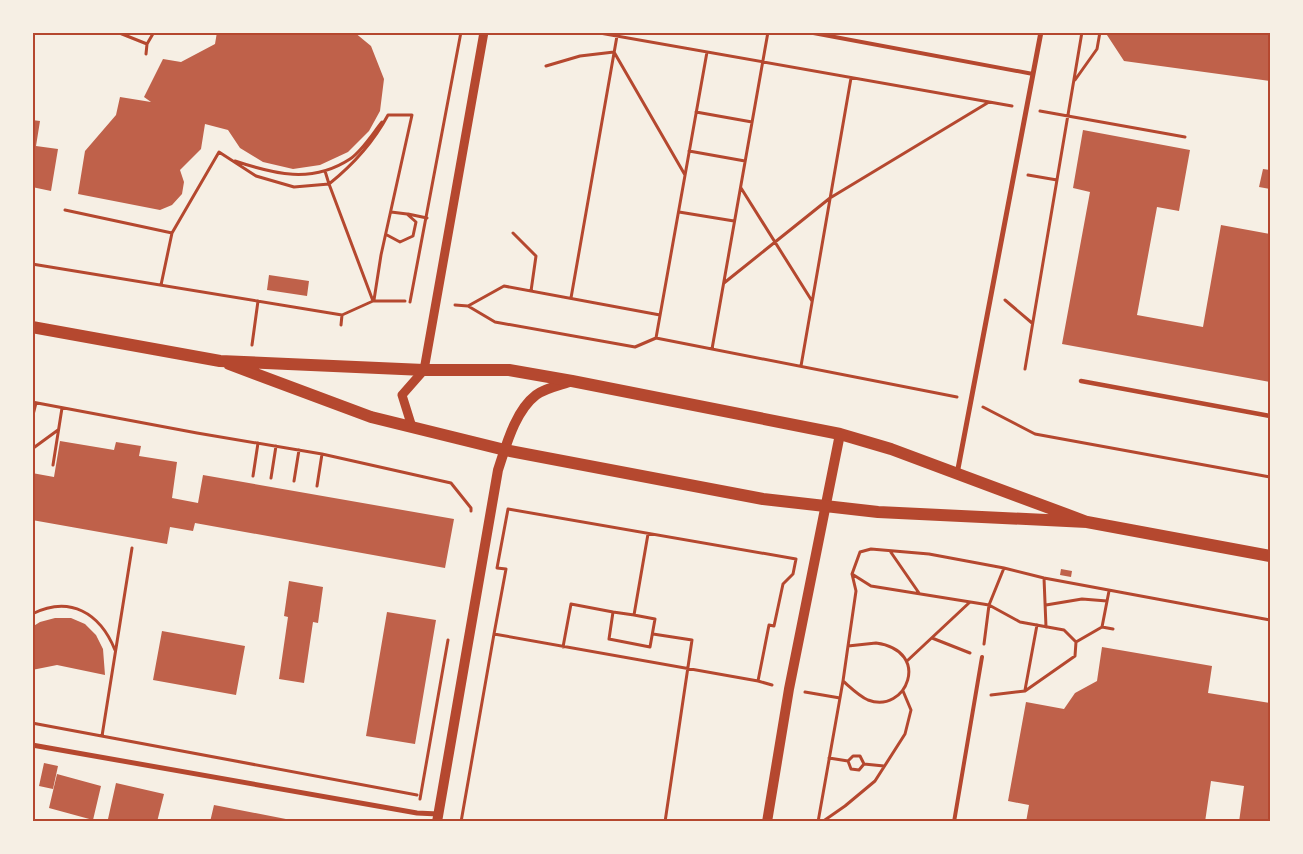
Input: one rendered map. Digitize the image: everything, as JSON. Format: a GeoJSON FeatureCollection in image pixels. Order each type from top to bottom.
{"type":"FeatureCollection","features":[{"type":"Feature","properties":{"kind":"main road"},"geometry":{"type":"LineString","coordinates":[[32,327],[220,361],[424,370],[509,370],[840,434],[891,449],[1087,522]]}},
{"type":"Feature","properties":{"kind":"main road"},"geometry":{"type":"LineString","coordinates":[[220,361],[371,418],[504,450],[763,499],[878,512],[1087,522],[1270,556]]}},
{"type":"Feature","properties":{"kind":"main road"},"geometry":{"type":"LineString","coordinates":[[437,818],[498,470],[504,450],[525,406],[537,394],[572,382]]}},
{"type":"Feature","properties":{"kind":"main road"},"geometry":{"type":"LineString","coordinates":[[766,822],[789,689],[840,434]]}},
{"type":"Feature","properties":{"kind":"street"},"geometry":{"type":"LineString","coordinates":[[412,427],[402,396],[424,370],[484,32]]}},
{"type":"Feature","properties":{"kind":"street"},"geometry":{"type":"LineString","coordinates":[[957,474],[1040,32]]}},
{"type":"Feature","properties":{"kind":"street"},"geometry":{"type":"LineString","coordinates":[[1081,381],[1270,416]]}},
{"type":"Feature","properties":{"kind":"street"},"geometry":{"type":"LineString","coordinates":[[32,745],[437,818]]}},
{"type":"Feature","properties":{"kind":"lane"},"geometry":{"type":"LineString","coordinates":[[808,32],[1033,74]]}},
{"type":"Feature","properties":{"kind":"lane"},"geometry":{"type":"LineString","coordinates":[[954,822],[982,657]]}},
{"type":"Feature","properties":{"kind":"path"},"geometry":{"type":"LineString","coordinates":[[117,32],[147,44]]}},
{"type":"Feature","properties":{"kind":"path"},"geometry":{"type":"LineString","coordinates":[[146,54],[147,44],[154,32]]}},
{"type":"Feature","properties":{"kind":"path"},"geometry":{"type":"LineString","coordinates":[[410,302],[461,32]]}},
{"type":"Feature","properties":{"kind":"path"},"geometry":{"type":"LineString","coordinates":[[594,32],[1184,137]]}},
{"type":"Feature","properties":{"kind":"path"},"geometry":{"type":"LineString","coordinates":[[712,349],[768,32]]}},
{"type":"Feature","properties":{"kind":"path"},"geometry":{"type":"LineString","coordinates":[[1025,369],[1082,32]]}},
{"type":"Feature","properties":{"kind":"path"},"geometry":{"type":"LineString","coordinates":[[1074,81],[1097,49],[1100,32]]}},
{"type":"Feature","properties":{"kind":"path"},"geometry":{"type":"LineString","coordinates":[[570,298],[617,36]]}},
{"type":"Feature","properties":{"kind":"path"},"geometry":{"type":"LineString","coordinates":[[546,66],[580,56],[614,52]]}},
{"type":"Feature","properties":{"kind":"path"},"geometry":{"type":"LineString","coordinates":[[614,52],[685,175]]}},
{"type":"Feature","properties":{"kind":"path"},"geometry":{"type":"LineString","coordinates":[[656,338],[707,52]]}},
{"type":"Feature","properties":{"kind":"path"},"geometry":{"type":"LineString","coordinates":[[801,366],[851,78]]}},
{"type":"Feature","properties":{"kind":"path"},"geometry":{"type":"LineString","coordinates":[[724,283],[830,198],[989,102]]}},
{"type":"Feature","properties":{"kind":"path"},"geometry":{"type":"LineString","coordinates":[[696,112],[752,122]]}},
{"type":"Feature","properties":{"kind":"path"},"geometry":{"type":"LineString","coordinates":[[161,285],[172,233],[219,152],[256,176],[294,187],[329,184],[353,164],[377,136],[388,115]]}},
{"type":"Feature","properties":{"kind":"path"},"geometry":{"type":"LineString","coordinates":[[230,160],[262,170],[295,176],[325,171],[351,159],[388,115],[412,115],[387,235],[381,255],[374,301]]}},
{"type":"Feature","properties":{"kind":"path"},"geometry":{"type":"LineString","coordinates":[[690,151],[745,161]]}},
{"type":"Feature","properties":{"kind":"path"},"geometry":{"type":"LineString","coordinates":[[325,171],[374,301]]}},
{"type":"Feature","properties":{"kind":"path"},"geometry":{"type":"LineString","coordinates":[[1014,172],[1057,180]]}},
{"type":"Feature","properties":{"kind":"path"},"geometry":{"type":"LineString","coordinates":[[741,187],[812,301]]}},
{"type":"Feature","properties":{"kind":"path"},"geometry":{"type":"LineString","coordinates":[[65,210],[172,233]]}},
{"type":"Feature","properties":{"kind":"path"},"geometry":{"type":"LineString","coordinates":[[392,212],[426,218]]}},
{"type":"Feature","properties":{"kind":"path"},"geometry":{"type":"LineString","coordinates":[[679,212],[734,222]]}},
{"type":"Feature","properties":{"kind":"path"},"geometry":{"type":"LineString","coordinates":[[387,235],[400,242],[413,236],[416,222],[407,214]]}},
{"type":"Feature","properties":{"kind":"path"},"geometry":{"type":"LineString","coordinates":[[513,233],[536,256],[530,291]]}},
{"type":"Feature","properties":{"kind":"path"},"geometry":{"type":"LineString","coordinates":[[32,264],[342,315],[374,301],[405,301]]}},
{"type":"Feature","properties":{"kind":"path"},"geometry":{"type":"LineString","coordinates":[[468,306],[504,286],[660,314]]}},
{"type":"Feature","properties":{"kind":"path"},"geometry":{"type":"LineString","coordinates":[[992,289],[1033,324]]}},
{"type":"Feature","properties":{"kind":"path"},"geometry":{"type":"LineString","coordinates":[[255,326],[258,301]]}},
{"type":"Feature","properties":{"kind":"path"},"geometry":{"type":"LineString","coordinates":[[455,305],[468,306],[495,322],[635,347],[656,338],[971,401],[1035,434],[1270,477]]}},
{"type":"Feature","properties":{"kind":"path"},"geometry":{"type":"LineString","coordinates":[[341,325],[342,315]]}},
{"type":"Feature","properties":{"kind":"path"},"geometry":{"type":"LineString","coordinates":[[32,419],[34,402],[322,454],[451,483],[471,508],[470,517]]}},
{"type":"Feature","properties":{"kind":"path"},"geometry":{"type":"LineString","coordinates":[[53,465],[62,408]]}},
{"type":"Feature","properties":{"kind":"path"},"geometry":{"type":"LineString","coordinates":[[32,449],[59,430]]}},
{"type":"Feature","properties":{"kind":"path"},"geometry":{"type":"LineString","coordinates":[[253,476],[258,443]]}},
{"type":"Feature","properties":{"kind":"path"},"geometry":{"type":"LineString","coordinates":[[270,478],[276,446]]}},
{"type":"Feature","properties":{"kind":"path"},"geometry":{"type":"LineString","coordinates":[[294,481],[299,450]]}},
{"type":"Feature","properties":{"kind":"path"},"geometry":{"type":"LineString","coordinates":[[317,486],[322,454]]}},
{"type":"Feature","properties":{"kind":"path"},"geometry":{"type":"LineString","coordinates":[[494,634],[758,682],[769,625],[774,626],[783,584],[793,574],[796,560],[508,509]]}},
{"type":"Feature","properties":{"kind":"path"},"geometry":{"type":"LineString","coordinates":[[634,615],[648,534]]}},
{"type":"Feature","properties":{"kind":"path"},"geometry":{"type":"LineString","coordinates":[[102,736],[132,548]]}},
{"type":"Feature","properties":{"kind":"path"},"geometry":{"type":"LineString","coordinates":[[818,822],[843,681],[856,591],[852,574],[860,552],[871,549],[930,554],[1109,591],[1270,620]]}},
{"type":"Feature","properties":{"kind":"path"},"geometry":{"type":"LineString","coordinates":[[890,550],[919,593]]}},
{"type":"Feature","properties":{"kind":"path"},"geometry":{"type":"LineString","coordinates":[[932,638],[982,657],[989,605],[1004,568]]}},
{"type":"Feature","properties":{"kind":"path"},"geometry":{"type":"LineString","coordinates":[[461,822],[506,569]]}},
{"type":"Feature","properties":{"kind":"path"},"geometry":{"type":"LineString","coordinates":[[852,574],[871,586],[989,605],[1020,622],[1064,630],[1076,642],[1075,656],[1025,691],[975,696]]}},
{"type":"Feature","properties":{"kind":"path"},"geometry":{"type":"LineString","coordinates":[[1044,578],[1046,627]]}},
{"type":"Feature","properties":{"kind":"path"},"geometry":{"type":"LineString","coordinates":[[1102,627],[1109,591]]}},
{"type":"Feature","properties":{"kind":"path"},"geometry":{"type":"LineString","coordinates":[[1046,605],[1082,600],[1107,601]]}},
{"type":"Feature","properties":{"kind":"path"},"geometry":{"type":"LineString","coordinates":[[907,661],[970,602]]}},
{"type":"Feature","properties":{"kind":"path"},"geometry":{"type":"LineString","coordinates":[[563,647],[571,604],[655,619],[650,646],[609,639],[614,612]]}},
{"type":"Feature","properties":{"kind":"path"},"geometry":{"type":"LineString","coordinates":[[32,614],[44,608],[62,606],[80,609],[96,618],[108,632],[116,650]]}},
{"type":"Feature","properties":{"kind":"path"},"geometry":{"type":"LineString","coordinates":[[1025,691],[1037,625]]}},
{"type":"Feature","properties":{"kind":"path"},"geometry":{"type":"LineString","coordinates":[[1076,642],[1102,627],[1112,629]]}},
{"type":"Feature","properties":{"kind":"path"},"geometry":{"type":"LineString","coordinates":[[417,813],[450,630]]}},
{"type":"Feature","properties":{"kind":"path"},"geometry":{"type":"LineString","coordinates":[[653,634],[692,640],[664,822]]}},
{"type":"Feature","properties":{"kind":"path"},"geometry":{"type":"LineString","coordinates":[[843,681],[868,700],[882,702],[890,700],[903,690],[907,684],[909,672],[907,661],[900,651],[891,645],[876,643],[848,646]]}},
{"type":"Feature","properties":{"kind":"path"},"geometry":{"type":"LineString","coordinates":[[822,822],[875,781],[905,734],[911,710],[903,690]]}},
{"type":"Feature","properties":{"kind":"path"},"geometry":{"type":"LineString","coordinates":[[32,723],[420,796]]}},
{"type":"Feature","properties":{"kind":"path"},"geometry":{"type":"LineString","coordinates":[[848,761],[852,756],[860,756],[864,764]]}},
{"type":"Feature","properties":{"kind":"path"},"geometry":{"type":"LineString","coordinates":[[829,758],[848,761]]}},
{"type":"Feature","properties":{"kind":"path"},"geometry":{"type":"LineString","coordinates":[[848,761],[851,769],[859,770],[864,764]]}},
{"type":"Feature","properties":{"kind":"path"},"geometry":{"type":"LineString","coordinates":[[864,764],[884,766]]}},
{"type":"Feature","properties":{"kind":"building"},"geometry":{"type":"Polygon","coordinates":[[[217,32],[354,32],[371,46],[384,79],[380,111],[369,131],[348,152],[320,165],[293,169],[263,162],[240,148],[228,130],[205,124],[201,149],[180,170],[184,182],[182,194],[172,205],[160,210],[78,194],[85,151],[116,115],[120,97],[151,102],[144,97],[163,59],[181,62],[215,44],[217,32]]]}},
{"type":"Feature","properties":{"kind":"building"},"geometry":{"type":"Polygon","coordinates":[[[1105,32],[1270,32],[1270,81],[1124,61],[1105,32]]]}},
{"type":"Feature","properties":{"kind":"building"},"geometry":{"type":"Polygon","coordinates":[[[32,120],[40,121],[36,146],[58,149],[51,191],[32,187],[32,120]]]}},
{"type":"Feature","properties":{"kind":"building"},"geometry":{"type":"Polygon","coordinates":[[[1083,130],[1190,150],[1179,211],[1157,207],[1137,315],[1203,327],[1221,225],[1270,234],[1270,382],[1062,344],[1090,192],[1073,188],[1083,130]]]}},
{"type":"Feature","properties":{"kind":"building"},"geometry":{"type":"Polygon","coordinates":[[[1263,169],[1270,170],[1270,189],[1259,187],[1263,169]]]}},
{"type":"Feature","properties":{"kind":"building"},"geometry":{"type":"Polygon","coordinates":[[[269,275],[309,281],[307,296],[267,290],[269,275]]]}},
{"type":"Feature","properties":{"kind":"building"},"geometry":{"type":"Polygon","coordinates":[[[60,441],[114,450],[116,442],[141,446],[139,456],[177,462],[172,498],[198,503],[203,475],[454,519],[445,568],[195,523],[193,531],[170,527],[167,544],[32,520],[32,473],[54,477],[60,441]]]}},
{"type":"Feature","properties":{"kind":"building"},"geometry":{"type":"Polygon","coordinates":[[[1061,569],[1072,571],[1071,577],[1060,575],[1061,569]]]}},
{"type":"Feature","properties":{"kind":"building"},"geometry":{"type":"Polygon","coordinates":[[[289,581],[323,587],[318,623],[313,622],[304,683],[279,679],[288,617],[284,616],[289,581]]]}},
{"type":"Feature","properties":{"kind":"building"},"geometry":{"type":"Polygon","coordinates":[[[387,612],[436,620],[415,744],[366,736],[387,612]]]}},
{"type":"Feature","properties":{"kind":"building"},"geometry":{"type":"Polygon","coordinates":[[[55,618],[71,618],[85,624],[96,635],[103,649],[105,675],[57,665],[32,670],[32,627],[40,622],[55,618]]]}},
{"type":"Feature","properties":{"kind":"building"},"geometry":{"type":"Polygon","coordinates":[[[162,631],[245,646],[236,695],[153,680],[162,631]]]}},
{"type":"Feature","properties":{"kind":"building"},"geometry":{"type":"Polygon","coordinates":[[[1102,647],[1212,666],[1208,693],[1270,703],[1270,822],[1239,822],[1244,786],[1211,781],[1205,822],[1026,822],[1029,805],[1008,801],[1026,702],[1064,709],[1075,693],[1097,681],[1102,647]]]}},
{"type":"Feature","properties":{"kind":"building"},"geometry":{"type":"Polygon","coordinates":[[[44,763],[58,766],[53,789],[39,786],[44,763]]]}},
{"type":"Feature","properties":{"kind":"building"},"geometry":{"type":"Polygon","coordinates":[[[57,774],[101,786],[93,820],[49,808],[57,774]]]}},
{"type":"Feature","properties":{"kind":"building"},"geometry":{"type":"Polygon","coordinates":[[[116,783],[164,794],[157,822],[119,822],[108,819],[116,783]]]}},
{"type":"Feature","properties":{"kind":"building"},"geometry":{"type":"Polygon","coordinates":[[[214,805],[296,821],[296,822],[210,822],[214,805]]]}}]}
